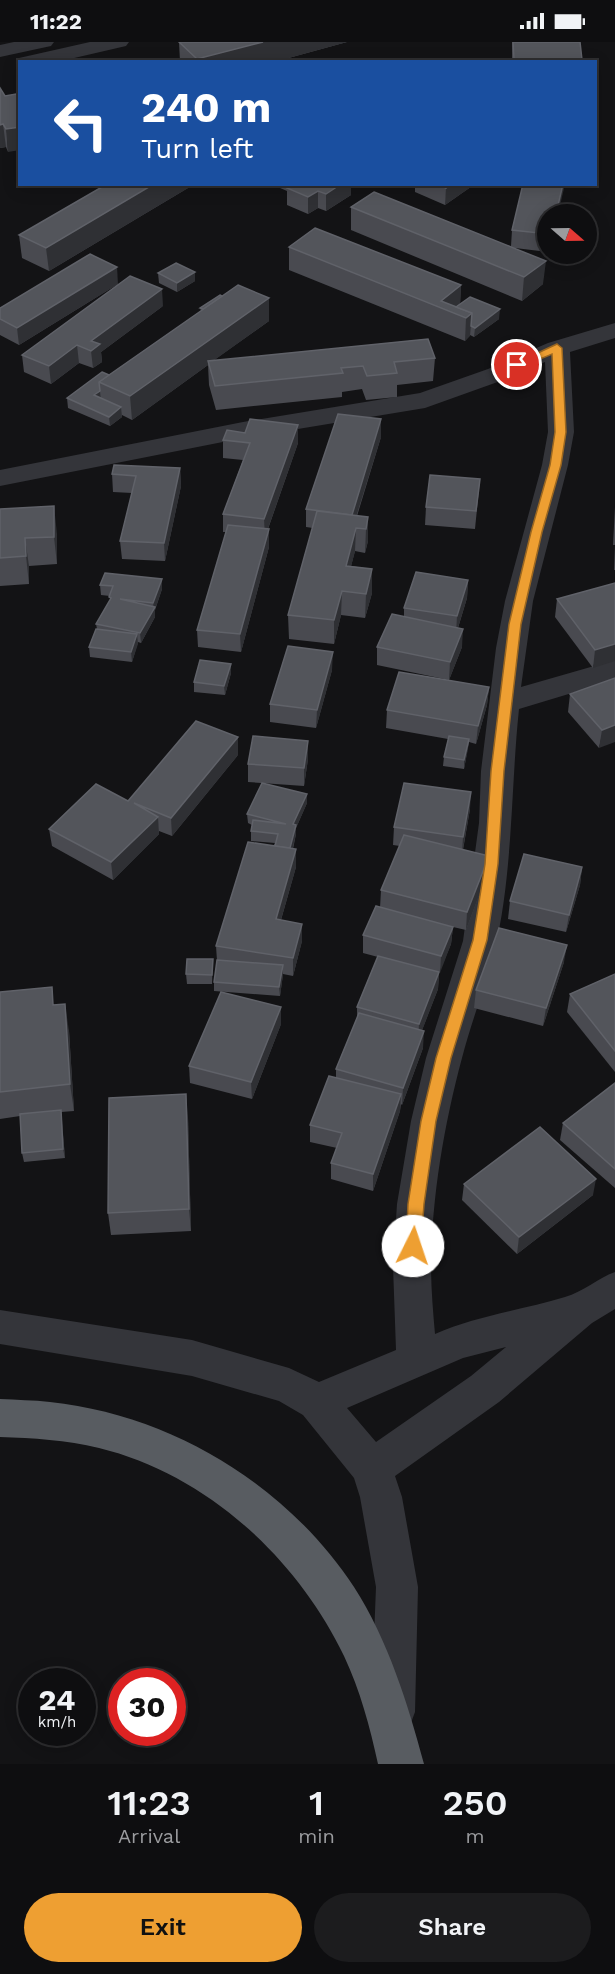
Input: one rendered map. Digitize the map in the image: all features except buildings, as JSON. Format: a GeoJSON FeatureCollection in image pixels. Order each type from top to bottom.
{"type":"FeatureCollection","features":[{"type":"Feature","properties":{"kind":"highway"},"geometry":{"type":"LineString","coordinates":[[0,1418],[25,1418],[87,1426],[146,1443],[202,1470],[253,1506],[300,1551],[339,1603],[370,1664],[396,1746]]}},
{"type":"Feature","properties":{"kind":"street"},"geometry":{"type":"LineString","coordinates":[[0,51],[44,42]]}},
{"type":"Feature","properties":{"kind":"street"},"geometry":{"type":"LineString","coordinates":[[35,60],[119,42]]}},
{"type":"Feature","properties":{"kind":"street"},"geometry":{"type":"LineString","coordinates":[[0,67],[18,63]]}},
{"type":"Feature","properties":{"kind":"street"},"geometry":{"type":"LineString","coordinates":[[0,478],[243,430],[425,400],[497,374],[557,348],[615,328]]}},
{"type":"Feature","properties":{"kind":"street"},"geometry":{"type":"LineString","coordinates":[[416,1359],[412,1266],[416,1204],[429,1121],[444,1058],[480,940],[492,864],[497,771],[519,601],[555,465],[561,432],[557,348]]}},
{"type":"Feature","properties":{"kind":"street"},"geometry":{"type":"LineString","coordinates":[[507,702],[615,670]]}},
{"type":"Feature","properties":{"kind":"street"},"geometry":{"type":"LineString","coordinates":[[372,1468],[485,1389],[578,1311],[615,1289]]}},
{"type":"Feature","properties":{"kind":"street"},"geometry":{"type":"LineString","coordinates":[[318,1402],[458,1342],[578,1311]]}},
{"type":"Feature","properties":{"kind":"street"},"geometry":{"type":"LineString","coordinates":[[0,1327],[192,1358],[290,1386],[318,1402],[372,1468],[381,1497],[397,1587],[396,1746]]}},
{"type":"Feature","properties":{"kind":"route"},"geometry":{"type":"LineString","coordinates":[[413,1246],[416,1204],[429,1121],[444,1058],[480,940],[492,864],[497,771],[515,624],[536,532],[555,465],[561,432],[557,348],[517,365]]}}]}
